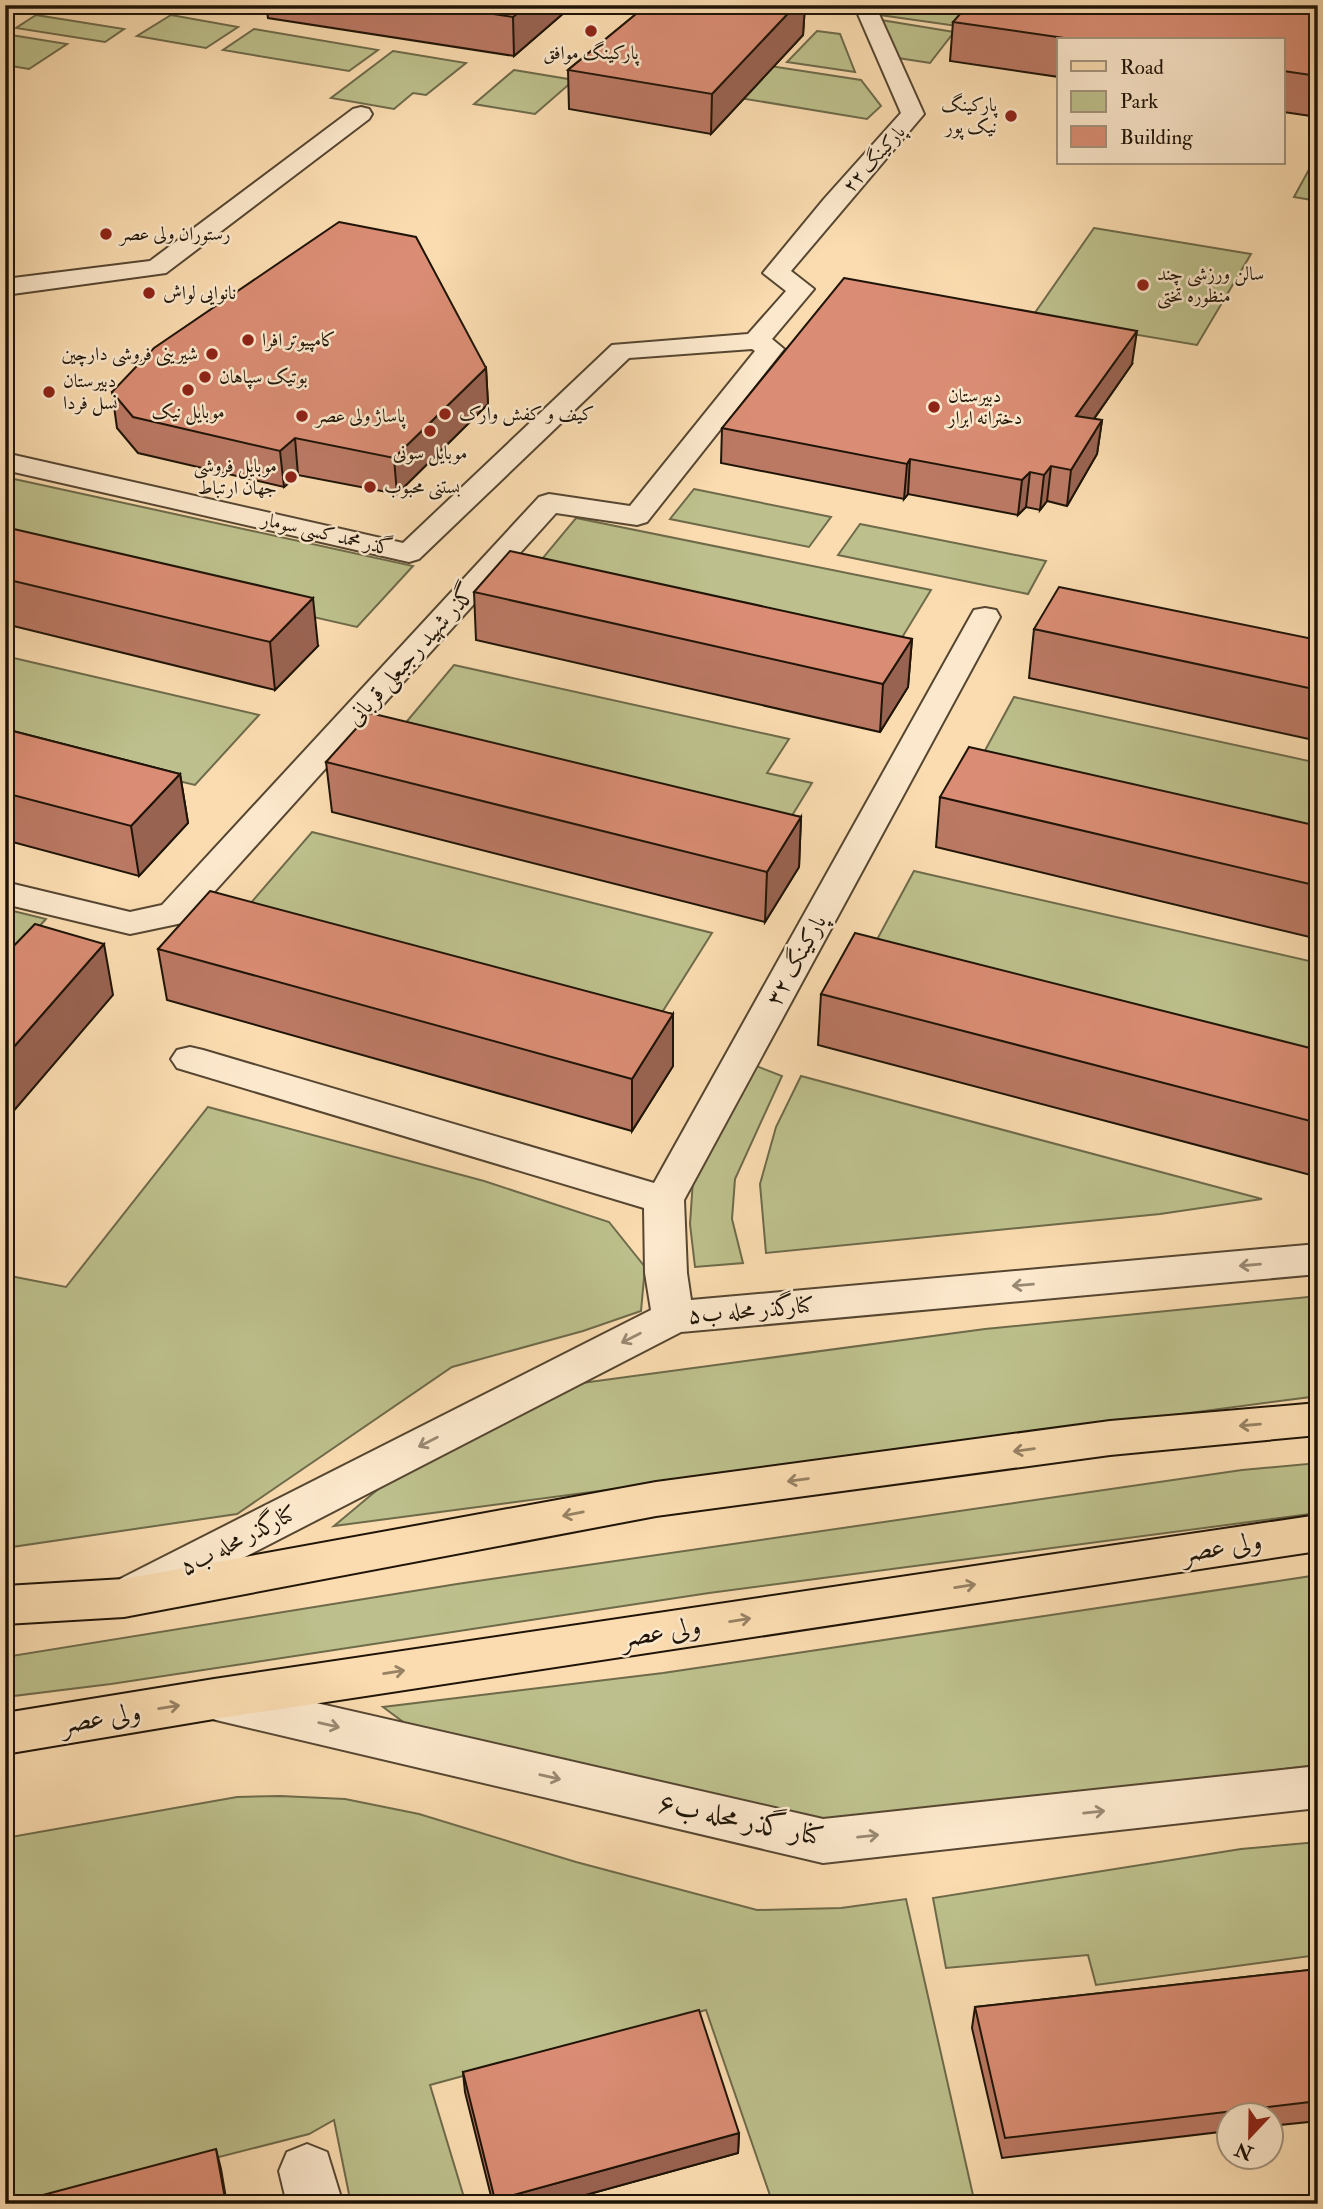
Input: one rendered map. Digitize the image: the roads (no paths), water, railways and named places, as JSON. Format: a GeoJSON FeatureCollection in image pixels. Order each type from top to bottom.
{"type":"FeatureCollection","features":[{"type":"Feature","properties":{"kind":"main road"},"geometry":{"type":"LineString","coordinates":[[5,1605],[124,1598],[656,1499],[1110,1438],[1318,1419]]}},
{"type":"Feature","properties":{"kind":"main road","name":"ولی عصر"},"geometry":{"type":"LineString","coordinates":[[5,1734],[214,1699],[1318,1533]]}},
{"type":"Feature","properties":{"kind":"street","name":"پارکینگ ۲۲"},"geometry":{"type":"LineString","coordinates":[[756,341],[801,289],[776,273],[913,114],[864,5]]}},
{"type":"Feature","properties":{"kind":"street"},"geometry":{"type":"LineString","coordinates":[[5,287],[157,268],[361,114]]}},
{"type":"Feature","properties":{"kind":"street","name":"گذر محمد کسی سومار"},"geometry":{"type":"LineString","coordinates":[[5,461],[409,553],[621,351],[756,341]]}},
{"type":"Feature","properties":{"kind":"street","name":"گذر شهید رجبعلی قربانی"},"geometry":{"type":"LineString","coordinates":[[5,893],[130,923],[174,914],[549,503],[637,516],[771,349],[756,341]]}},
{"type":"Feature","properties":{"kind":"street","name":"پارکینگ ۳۲"},"geometry":{"type":"LineString","coordinates":[[664,1200],[985,617]]}},
{"type":"Feature","properties":{"kind":"street"},"geometry":{"type":"LineString","coordinates":[[190,1059],[664,1200],[666,1273],[673,1317]]}},
{"type":"Feature","properties":{"kind":"street","name":"کنارگذر محله ب۵"},"geometry":{"type":"LineString","coordinates":[[124,1598],[673,1317],[1318,1259]]}},
{"type":"Feature","properties":{"kind":"street","name":"کنار گذر محله ب۶"},"geometry":{"type":"LineString","coordinates":[[214,1699],[823,1841],[1318,1787]]}},
{"type":"Feature","properties":{"kind":"place","name":"پارکینگ موافق"},"geometry":{"type":"Point","coordinates":[591,31]}},
{"type":"Feature","properties":{"kind":"place","name":"پارکینگ نیک پور"},"geometry":{"type":"Point","coordinates":[1011,116]}},
{"type":"Feature","properties":{"kind":"place","name":"رستوران ولی عصر"},"geometry":{"type":"Point","coordinates":[106,234]}},
{"type":"Feature","properties":{"kind":"place","name":"سالن ورزشی چند منظوره تختی"},"geometry":{"type":"Point","coordinates":[1143,285]}},
{"type":"Feature","properties":{"kind":"place","name":"نانوایی لواش"},"geometry":{"type":"Point","coordinates":[149,293]}},
{"type":"Feature","properties":{"kind":"place","name":"کامپیوتر افرا"},"geometry":{"type":"Point","coordinates":[248,340]}},
{"type":"Feature","properties":{"kind":"place","name":"شیرینی فروشی دارچین"},"geometry":{"type":"Point","coordinates":[212,354]}},
{"type":"Feature","properties":{"kind":"place","name":"بوتیک سپاهان"},"geometry":{"type":"Point","coordinates":[205,377]}},
{"type":"Feature","properties":{"kind":"place","name":"موبایل نیک"},"geometry":{"type":"Point","coordinates":[188,390]}},
{"type":"Feature","properties":{"kind":"place","name":"دبیرستان نسل فردا"},"geometry":{"type":"Point","coordinates":[49,392]}},
{"type":"Feature","properties":{"kind":"place","name":"دبیرستان دخترانه ابرار"},"geometry":{"type":"Point","coordinates":[934,407]}},
{"type":"Feature","properties":{"kind":"place","name":"کیف و کفش وارک"},"geometry":{"type":"Point","coordinates":[445,414]}},
{"type":"Feature","properties":{"kind":"place","name":"پاساژ ولی عصر"},"geometry":{"type":"Point","coordinates":[302,416]}},
{"type":"Feature","properties":{"kind":"place","name":"موبایل سونی"},"geometry":{"type":"Point","coordinates":[430,431]}},
{"type":"Feature","properties":{"kind":"place","name":"موبایل فروشی جهان ارتباط"},"geometry":{"type":"Point","coordinates":[291,477]}},
{"type":"Feature","properties":{"kind":"place","name":"بستنی محبوب"},"geometry":{"type":"Point","coordinates":[370,487]}}]}
